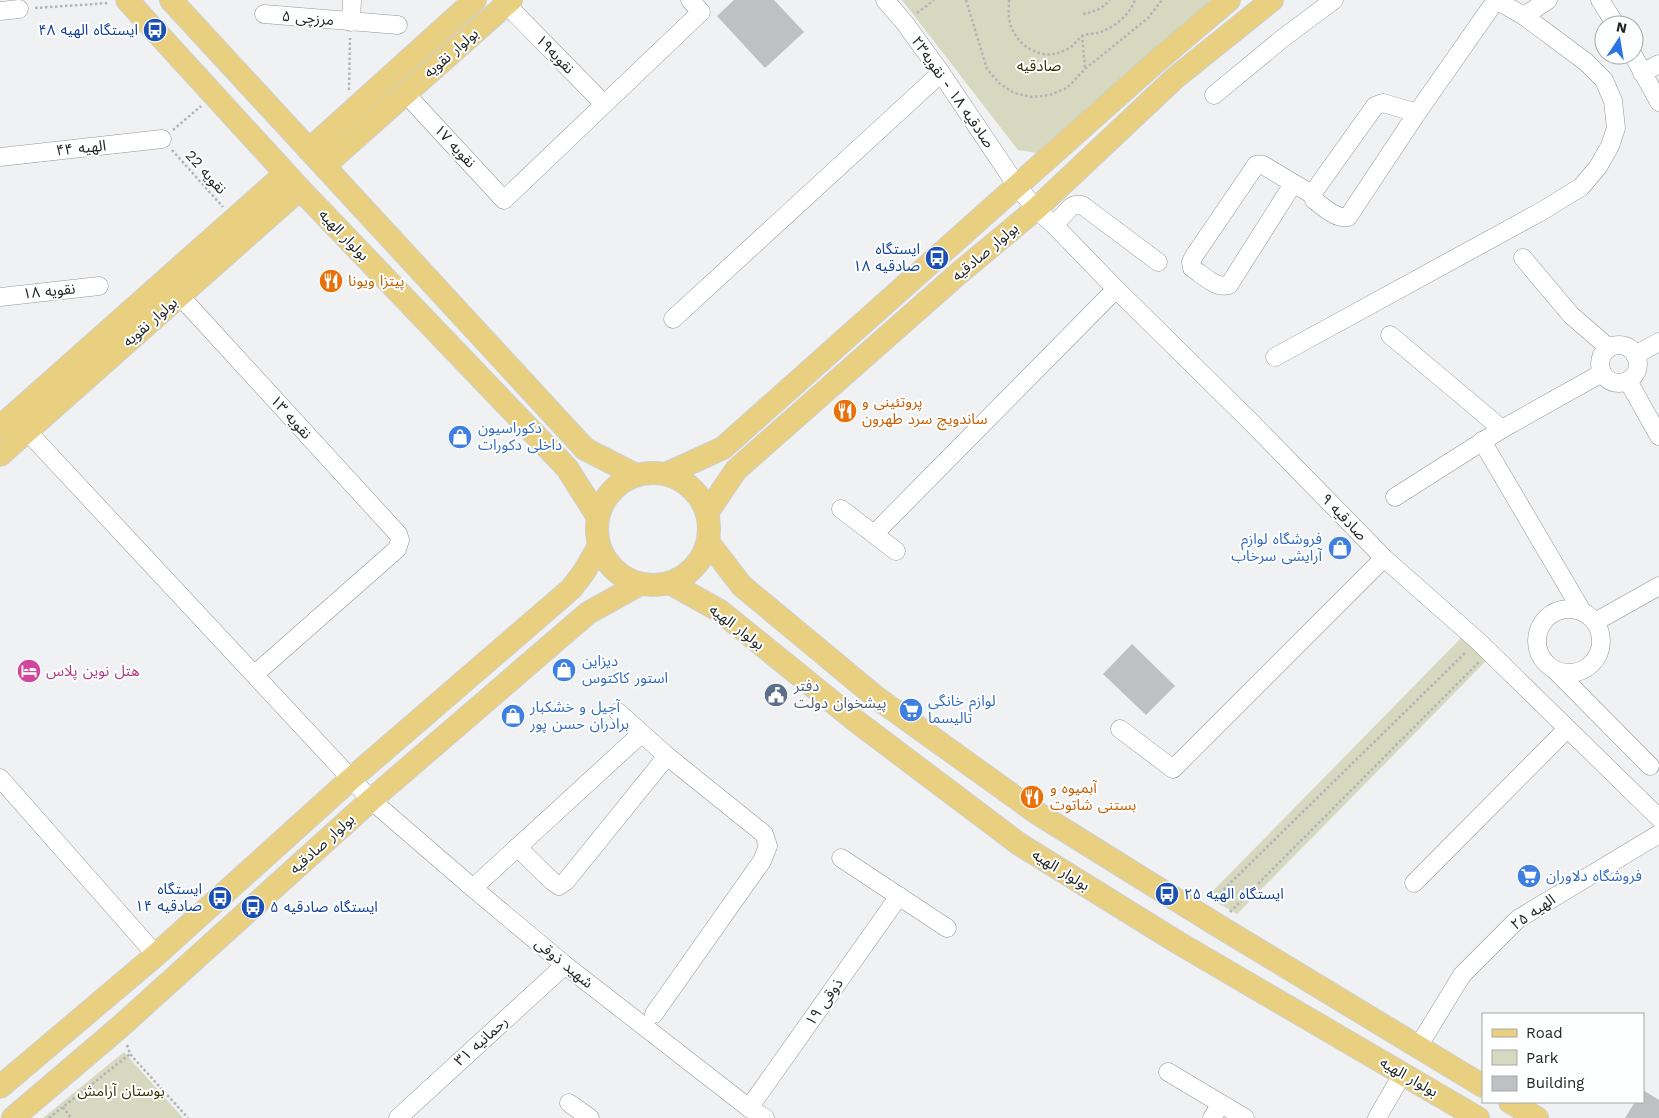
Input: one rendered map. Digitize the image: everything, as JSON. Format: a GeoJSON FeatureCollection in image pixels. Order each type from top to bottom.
{"type":"FeatureCollection","features":[{"type":"Feature","properties":{"kind":"main road","name":"بولوار الهیه"},"geometry":{"type":"LineString","coordinates":[[171,0],[585,449],[636,475]]}},
{"type":"Feature","properties":{"kind":"main road","name":"بولوار نقویه"},"geometry":{"type":"LineString","coordinates":[[309,150],[476,0]]}},
{"type":"Feature","properties":{"kind":"main road","name":"بولوار صادقیه"},"geometry":{"type":"LineString","coordinates":[[666,474],[723,448],[1228,0]]}},
{"type":"Feature","properties":{"kind":"main road","name":"بولوار صادقیه"},"geometry":{"type":"LineString","coordinates":[[707,513],[736,470],[958,274],[1036,209],[1175,78],[1272,0]]}},
{"type":"Feature","properties":{"kind":"main road","name":"بولوار الهیه"},"geometry":{"type":"LineString","coordinates":[[128,1],[293,182],[567,468],[598,516]]}},
{"type":"Feature","properties":{"kind":"main road","name":"بولوار نقویه"},"geometry":{"type":"LineString","coordinates":[[324,166],[509,2]]}},
{"type":"Feature","properties":{"kind":"main road","name":"بولوار نقویه"},"geometry":{"type":"LineString","coordinates":[[0,426],[234,219],[293,182]]}},
{"type":"Feature","properties":{"kind":"main road","name":"بولوار نقویه"},"geometry":{"type":"LineString","coordinates":[[0,454],[180,296],[293,182]]}},
{"type":"Feature","properties":{"kind":"main road"},"geometry":{"type":"LineString","coordinates":[[666,474],[680,479],[692,488],[701,499],[710,527],[708,542],[703,556],[695,568],[683,577],[670,583],[655,586],[640,584],[626,579],[614,571],[605,559],[599,546],[596,531],[598,516],[603,503],[611,491],[623,481],[636,475],[666,474]]}},
{"type":"Feature","properties":{"kind":"main road","name":"بولوار الهیه"},"geometry":{"type":"LineString","coordinates":[[708,542],[742,586],[877,698],[1037,813],[1208,920],[1482,1085]]}},
{"type":"Feature","properties":{"kind":"main road","name":"بولوار صادقیه"},"geometry":{"type":"LineString","coordinates":[[0,1087],[156,955],[352,778],[571,589],[584,572],[599,546]]}},
{"type":"Feature","properties":{"kind":"main road","name":"بولوار الهیه"},"geometry":{"type":"LineString","coordinates":[[670,583],[720,611],[856,721],[1018,844],[1177,942],[1478,1118]]}},
{"type":"Feature","properties":{"kind":"main road","name":"بولوار صادقیه"},"geometry":{"type":"LineString","coordinates":[[13,1118],[121,1026],[371,800],[588,613],[640,584]]}},
{"type":"Feature","properties":{"kind":"main road"},"geometry":{"type":"LineString","coordinates":[[571,589],[583,588],[591,593],[593,602],[588,613]]}},
{"type":"Feature","properties":{"kind":"main road"},"geometry":{"type":"LineString","coordinates":[[1403,1074],[1418,1047]]}},
{"type":"Feature","properties":{"kind":"main road"},"geometry":{"type":"LineString","coordinates":[[1512,1103],[1537,1118]]}},
{"type":"Feature","properties":{"kind":"street"},"geometry":{"type":"LineString","coordinates":[[351,22],[352,0]]}},
{"type":"Feature","properties":{"kind":"street","name":"صادقیه ۱۸ - نقویه۲۳"},"geometry":{"type":"LineString","coordinates":[[886,0],[941,73],[1017,186],[1036,209]]}},
{"type":"Feature","properties":{"kind":"street"},"geometry":{"type":"LineString","coordinates":[[1214,95],[1283,38],[1334,0]]}},
{"type":"Feature","properties":{"kind":"street"},"geometry":{"type":"LineString","coordinates":[[1275,357],[1542,211],[1581,187],[1598,167],[1610,146],[1616,128],[1613,101],[1604,80],[1586,62],[1524,16],[1496,0],[1417,113],[1348,218],[1337,217],[1314,200],[1313,196],[1263,165],[1256,165],[1194,256],[1191,262],[1192,268],[1218,285],[1229,285],[1293,184]]}},
{"type":"Feature","properties":{"kind":"street"},"geometry":{"type":"LineString","coordinates":[[1524,16],[1548,0]]}},
{"type":"Feature","properties":{"kind":"street"},"geometry":{"type":"LineString","coordinates":[[1600,0],[1610,15]]}},
{"type":"Feature","properties":{"kind":"street","name":"نقویه۱۹"},"geometry":{"type":"LineString","coordinates":[[509,2],[604,104]]}},
{"type":"Feature","properties":{"kind":"street"},"geometry":{"type":"LineString","coordinates":[[604,104],[695,6]]}},
{"type":"Feature","properties":{"kind":"street"},"geometry":{"type":"LineString","coordinates":[[0,11],[19,9]]}},
{"type":"Feature","properties":{"kind":"street","name":"مرزچی ۵"},"geometry":{"type":"LineString","coordinates":[[264,14],[351,22],[398,24]]}},
{"type":"Feature","properties":{"kind":"street"},"geometry":{"type":"LineString","coordinates":[[1642,73],[1659,64]]}},
{"type":"Feature","properties":{"kind":"street"},"geometry":{"type":"LineString","coordinates":[[1638,65],[1659,102]]}},
{"type":"Feature","properties":{"kind":"street"},"geometry":{"type":"LineString","coordinates":[[673,319],[941,73]]}},
{"type":"Feature","properties":{"kind":"street","name":"نقویه ۱۷"},"geometry":{"type":"LineString","coordinates":[[405,93],[504,200],[604,104]]}},
{"type":"Feature","properties":{"kind":"street"},"geometry":{"type":"LineString","coordinates":[[1313,196],[1315,190],[1378,104],[1383,103],[1417,113]]}},
{"type":"Feature","properties":{"kind":"street","name":"الهیه ۴۴"},"geometry":{"type":"LineString","coordinates":[[0,157],[162,139]]}},
{"type":"Feature","properties":{"kind":"street"},"geometry":{"type":"LineString","coordinates":[[1054,225],[1071,207],[1082,205],[1158,262]]}},
{"type":"Feature","properties":{"kind":"street","name":"صادقیه ۹"},"geometry":{"type":"LineString","coordinates":[[1036,209],[1250,421],[1384,558],[1483,646],[1659,818]]}},
{"type":"Feature","properties":{"kind":"street"},"geometry":{"type":"LineString","coordinates":[[1523,258],[1571,315],[1609,348]]}},
{"type":"Feature","properties":{"kind":"street","name":"نقویه ۱۸"},"geometry":{"type":"LineString","coordinates":[[0,297],[99,286]]}},
{"type":"Feature","properties":{"kind":"street"},"geometry":{"type":"LineString","coordinates":[[874,534],[1116,289]]}},
{"type":"Feature","properties":{"kind":"street","name":"نقویه ۱۳"},"geometry":{"type":"LineString","coordinates":[[180,296],[391,527],[400,540],[397,549],[255,674]]}},
{"type":"Feature","properties":{"kind":"street"},"geometry":{"type":"LineString","coordinates":[[1390,335],[1502,429]]}},
{"type":"Feature","properties":{"kind":"street"},"geometry":{"type":"LineString","coordinates":[[1635,355],[1659,342]]}},
{"type":"Feature","properties":{"kind":"street"},"geometry":{"type":"LineString","coordinates":[[1624,346],[1635,355],[1637,369],[1634,376],[1628,380],[1621,383],[1614,382],[1607,379],[1602,373],[1600,359],[1609,348],[1624,346]]}},
{"type":"Feature","properties":{"kind":"street"},"geometry":{"type":"LineString","coordinates":[[1395,497],[1502,429],[1602,373]]}},
{"type":"Feature","properties":{"kind":"street"},"geometry":{"type":"LineString","coordinates":[[1628,380],[1659,436]]}},
{"type":"Feature","properties":{"kind":"street","name":"شهید ذوقی"},"geometry":{"type":"LineString","coordinates":[[27,431],[371,800],[565,965],[749,1108],[765,1118]]}},
{"type":"Feature","properties":{"kind":"street"},"geometry":{"type":"LineString","coordinates":[[1482,441],[1601,638],[1598,654],[1588,667],[1572,673],[1555,670]]}},
{"type":"Feature","properties":{"kind":"street"},"geometry":{"type":"LineString","coordinates":[[841,509],[896,551]]}},
{"type":"Feature","properties":{"kind":"street"},"geometry":{"type":"LineString","coordinates":[[1120,729],[1173,769],[1384,558]]}},
{"type":"Feature","properties":{"kind":"street"},"geometry":{"type":"LineString","coordinates":[[1650,766],[1542,659],[1536,644],[1539,627],[1550,615],[1566,609],[1589,617],[1659,586]]}},
{"type":"Feature","properties":{"kind":"street"},"geometry":{"type":"LineString","coordinates":[[618,712],[667,756],[764,834],[768,846],[762,861],[654,1014]]}},
{"type":"Feature","properties":{"kind":"street"},"geometry":{"type":"LineString","coordinates":[[1414,883],[1567,729]]}},
{"type":"Feature","properties":{"kind":"street"},"geometry":{"type":"LineString","coordinates":[[473,888],[641,734]]}},
{"type":"Feature","properties":{"kind":"street"},"geometry":{"type":"LineString","coordinates":[[517,847],[559,886],[566,881],[667,756]]}},
{"type":"Feature","properties":{"kind":"street"},"geometry":{"type":"LineString","coordinates":[[0,778],[156,955]]}},
{"type":"Feature","properties":{"kind":"street","name":"الهیه ۲۵"},"geometry":{"type":"LineString","coordinates":[[1418,1047],[1462,975],[1518,919],[1659,834]]}},
{"type":"Feature","properties":{"kind":"street"},"geometry":{"type":"LineString","coordinates":[[841,858],[947,928]]}},
{"type":"Feature","properties":{"kind":"street","name":"ذوقی ۱۹"},"geometry":{"type":"LineString","coordinates":[[749,1108],[899,896]]}},
{"type":"Feature","properties":{"kind":"street","name":"رحمانیه ۳۱"},"geometry":{"type":"LineString","coordinates":[[398,1118],[565,965]]}},
{"type":"Feature","properties":{"kind":"street"},"geometry":{"type":"LineString","coordinates":[[1168,1072],[1217,1111],[1245,1118]]}},
{"type":"Feature","properties":{"kind":"street"},"geometry":{"type":"LineString","coordinates":[[1376,1118],[1403,1074]]}},
{"type":"Feature","properties":{"kind":"street"},"geometry":{"type":"LineString","coordinates":[[570,1103],[590,1118]]}},
{"type":"Feature","properties":{"kind":"path"},"geometry":{"type":"LineString","coordinates":[[904,22],[934,0]]}},
{"type":"Feature","properties":{"kind":"path"},"geometry":{"type":"LineString","coordinates":[[966,0],[987,69],[999,83],[1014,93],[1032,97],[1050,95],[1067,88],[1085,69],[1148,18],[1162,0]]}},
{"type":"Feature","properties":{"kind":"path"},"geometry":{"type":"LineString","coordinates":[[1009,0],[1009,21],[1014,34],[1022,45],[1034,52],[1048,54],[1061,52],[1073,45],[1082,35],[1102,32],[1120,21],[1133,6],[1135,0]]}},
{"type":"Feature","properties":{"kind":"path"},"geometry":{"type":"LineString","coordinates":[[1083,14],[1094,12],[1105,6],[1110,0]]}},
{"type":"Feature","properties":{"kind":"path"},"geometry":{"type":"LineString","coordinates":[[19,9],[128,1]]}},
{"type":"Feature","properties":{"kind":"path"},"geometry":{"type":"LineString","coordinates":[[348,115],[351,22]]}},
{"type":"Feature","properties":{"kind":"path"},"geometry":{"type":"LineString","coordinates":[[1082,35],[1085,69]]}},
{"type":"Feature","properties":{"kind":"path"},"geometry":{"type":"LineString","coordinates":[[162,139],[214,96]]}},
{"type":"Feature","properties":{"kind":"path","name":"نقویه 22"},"geometry":{"type":"LineString","coordinates":[[162,139],[234,219]]}},
{"type":"Feature","properties":{"kind":"path"},"geometry":{"type":"LineString","coordinates":[[1208,920],[1483,646]]}},
{"type":"Feature","properties":{"kind":"path"},"geometry":{"type":"LineString","coordinates":[[1208,920],[1483,646]]}},
{"type":"Feature","properties":{"kind":"path"},"geometry":{"type":"LineString","coordinates":[[121,1026],[130,1054],[188,1118]]}},
{"type":"Feature","properties":{"kind":"path"},"geometry":{"type":"LineString","coordinates":[[49,1118],[130,1054]]}},
{"type":"Feature","properties":{"kind":"path"},"geometry":{"type":"LineString","coordinates":[[63,1107],[70,1118]]}},
{"type":"Feature","properties":{"kind":"green space","name":"صادقیه"},"geometry":{"type":"Polygon","coordinates":[[[902,0],[1215,0],[1043,154],[1018,150],[902,0]]]}},
{"type":"Feature","properties":{"kind":"green space"},"geometry":{"type":"Polygon","coordinates":[[[1463,636],[1487,660],[1237,914],[1207,897],[1463,636]]]}},
{"type":"Feature","properties":{"kind":"green space","name":"بوستان آرامش"},"geometry":{"type":"Polygon","coordinates":[[[124,1052],[183,1118],[43,1118],[124,1052]]]}},
{"type":"Feature","properties":{"kind":"building"},"geometry":{"type":"Polygon","coordinates":[[[734,0],[774,0],[804,32],[765,68],[717,16],[734,0]]]}},
{"type":"Feature","properties":{"kind":"building"},"geometry":{"type":"Polygon","coordinates":[[[1132,644],[1175,686],[1146,715],[1103,674],[1132,644]]]}},
{"type":"Feature","properties":{"kind":"building"},"geometry":{"type":"Polygon","coordinates":[[[1644,1091],[1659,1100],[1659,1118],[1625,1118],[1634,1103],[1644,1103],[1644,1091]]]}},
{"type":"Feature","properties":{"kind":"place","name":"ایستگاه الهیه ۴۸"},"geometry":{"type":"Point","coordinates":[155,30]}},
{"type":"Feature","properties":{"kind":"place","name":"ایستگاه صادقیه ۱۸"},"geometry":{"type":"Point","coordinates":[937,258]}},
{"type":"Feature","properties":{"kind":"place","name":"پیتزا ویونا"},"geometry":{"type":"Point","coordinates":[331,281]}},
{"type":"Feature","properties":{"kind":"place","name":"پروتئینی و ساندویچ سرد طهرون"},"geometry":{"type":"Point","coordinates":[845,411]}},
{"type":"Feature","properties":{"kind":"place","name":"دکوراسیون داخلی دکورات"},"geometry":{"type":"Point","coordinates":[460,437]}},
{"type":"Feature","properties":{"kind":"place","name":"فروشگاه لوازم آرایشی سرخاب"},"geometry":{"type":"Point","coordinates":[1340,548]}},
{"type":"Feature","properties":{"kind":"place","name":"دیزاین استور کاکتوس"},"geometry":{"type":"Point","coordinates":[564,670]}},
{"type":"Feature","properties":{"kind":"place","name":"هتل نوین پلاس"},"geometry":{"type":"Point","coordinates":[29,671]}},
{"type":"Feature","properties":{"kind":"place","name":"دفتر پیشخوان دولت"},"geometry":{"type":"Point","coordinates":[776,695]}},
{"type":"Feature","properties":{"kind":"place","name":"لوازم خانگی تالیسما"},"geometry":{"type":"Point","coordinates":[911,710]}},
{"type":"Feature","properties":{"kind":"place","name":"آجیل و خشکبار برادران حسن پور"},"geometry":{"type":"Point","coordinates":[513,716]}},
{"type":"Feature","properties":{"kind":"place","name":"آبمیوه و بستنی شاتوت"},"geometry":{"type":"Point","coordinates":[1032,797]}},
{"type":"Feature","properties":{"kind":"place","name":"فروشگاه دلاوران"},"geometry":{"type":"Point","coordinates":[1529,876]}},
{"type":"Feature","properties":{"kind":"place","name":"ایستگاه الهیه ۲۵"},"geometry":{"type":"Point","coordinates":[1167,894]}},
{"type":"Feature","properties":{"kind":"place","name":"ایستگاه صادقیه ۱۴"},"geometry":{"type":"Point","coordinates":[220,898]}},
{"type":"Feature","properties":{"kind":"place","name":"ایستگاه صادقیه ۵"},"geometry":{"type":"Point","coordinates":[253,907]}}]}
